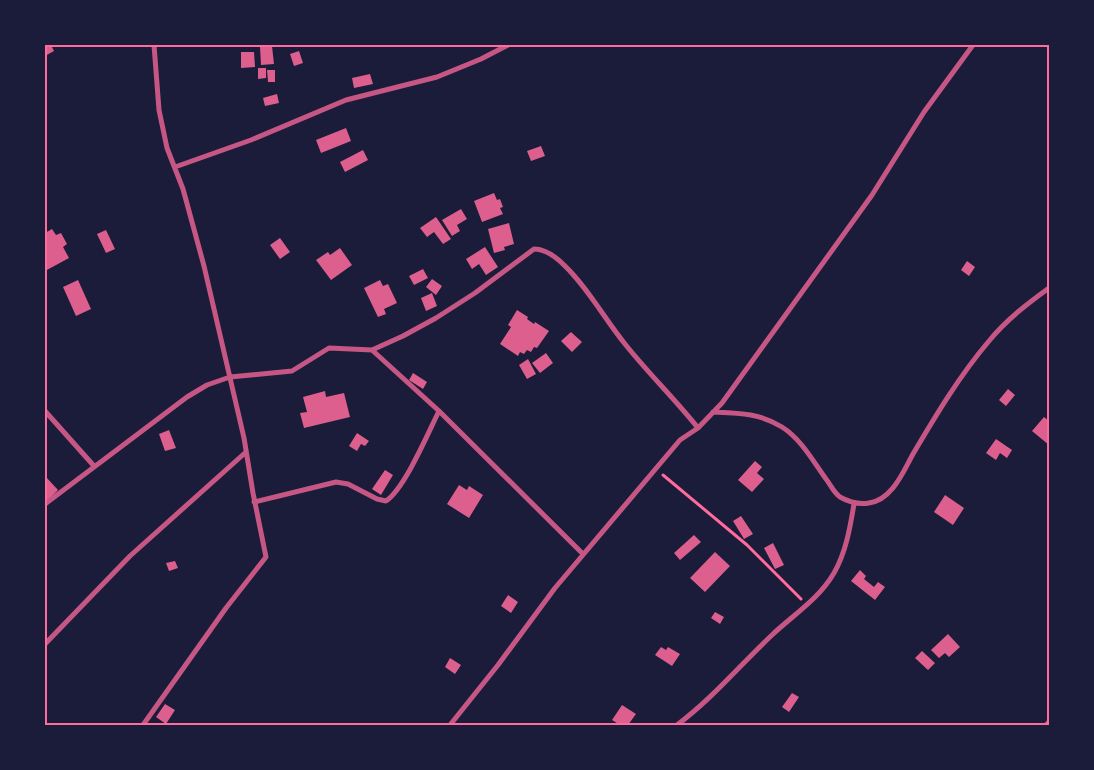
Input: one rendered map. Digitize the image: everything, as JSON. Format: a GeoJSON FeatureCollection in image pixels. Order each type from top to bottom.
{"type":"FeatureCollection","features":[{"type":"Feature","properties":{"kind":"street"},"geometry":{"type":"LineString","coordinates":[[143,725],[226,608],[266,557],[246,452],[204,266],[187,203],[167,148],[160,110],[154,45]]}},
{"type":"Feature","properties":{"kind":"street"},"geometry":{"type":"LineString","coordinates":[[174,167],[251,140],[346,100],[437,77],[481,59],[508,45]]}},
{"type":"Feature","properties":{"kind":"street"},"geometry":{"type":"LineString","coordinates":[[450,725],[583,554],[680,440],[698,428],[722,403],[872,195],[924,112],[974,45]]}},
{"type":"Feature","properties":{"kind":"street"},"geometry":{"type":"LineString","coordinates":[[45,504],[188,396],[207,385],[230,377],[292,371],[329,348],[372,350],[436,318],[475,294],[530,252],[538,249],[550,254],[564,264],[625,344],[698,428]]}},
{"type":"Feature","properties":{"kind":"street"},"geometry":{"type":"LineString","coordinates":[[713,412],[748,413],[765,418],[782,427],[802,444],[838,496],[854,504],[870,503],[888,494],[897,482],[928,429],[989,341],[1005,323],[1049,288]]}},
{"type":"Feature","properties":{"kind":"street"},"geometry":{"type":"LineString","coordinates":[[372,350],[439,411],[583,554]]}},
{"type":"Feature","properties":{"kind":"street"},"geometry":{"type":"LineString","coordinates":[[45,411],[94,466]]}},
{"type":"Feature","properties":{"kind":"street"},"geometry":{"type":"LineString","coordinates":[[254,502],[336,482],[348,484],[377,500],[386,501],[392,497],[413,463],[439,411]]}},
{"type":"Feature","properties":{"kind":"street"},"geometry":{"type":"LineString","coordinates":[[45,644],[130,556],[246,452]]}},
{"type":"Feature","properties":{"kind":"street"},"geometry":{"type":"LineString","coordinates":[[677,725],[717,690],[772,635],[820,592],[833,575],[842,558],[850,532],[854,504]]}},
{"type":"Feature","properties":{"kind":"street"},"geometry":{"type":"LineString","coordinates":[[1046,725],[1049,722]]}},
{"type":"Feature","properties":{"kind":"path"},"geometry":{"type":"LineString","coordinates":[[656,469],[747,545],[807,605]]}},
{"type":"Feature","properties":{"kind":"building"},"geometry":{"type":"Polygon","coordinates":[[[45,45],[51,45],[54,51],[45,56],[45,45]]]}},
{"type":"Feature","properties":{"kind":"building"},"geometry":{"type":"Polygon","coordinates":[[[272,46],[274,64],[261,65],[260,47],[272,46]]]}},
{"type":"Feature","properties":{"kind":"building"},"geometry":{"type":"Polygon","coordinates":[[[299,51],[303,63],[294,66],[290,54],[299,51]]]}},
{"type":"Feature","properties":{"kind":"building"},"geometry":{"type":"Polygon","coordinates":[[[241,52],[254,52],[255,67],[241,68],[241,52]]]}},
{"type":"Feature","properties":{"kind":"building"},"geometry":{"type":"Polygon","coordinates":[[[258,68],[266,68],[266,78],[258,79],[258,68]]]}},
{"type":"Feature","properties":{"kind":"building"},"geometry":{"type":"Polygon","coordinates":[[[267,70],[275,70],[275,82],[268,82],[267,70]]]}},
{"type":"Feature","properties":{"kind":"building"},"geometry":{"type":"Polygon","coordinates":[[[370,74],[373,84],[354,88],[352,78],[370,74]]]}},
{"type":"Feature","properties":{"kind":"building"},"geometry":{"type":"Polygon","coordinates":[[[277,94],[279,103],[265,106],[263,98],[277,94]]]}},
{"type":"Feature","properties":{"kind":"building"},"geometry":{"type":"Polygon","coordinates":[[[346,128],[351,141],[321,153],[316,140],[346,128]]]}},
{"type":"Feature","properties":{"kind":"building"},"geometry":{"type":"Polygon","coordinates":[[[541,146],[545,156],[531,161],[527,151],[541,146]]]}},
{"type":"Feature","properties":{"kind":"building"},"geometry":{"type":"Polygon","coordinates":[[[363,150],[368,160],[345,172],[340,162],[363,150]]]}},
{"type":"Feature","properties":{"kind":"building"},"geometry":{"type":"Polygon","coordinates":[[[494,193],[497,200],[500,199],[503,207],[500,208],[503,214],[482,222],[474,201],[494,193]]]}},
{"type":"Feature","properties":{"kind":"building"},"geometry":{"type":"Polygon","coordinates":[[[461,209],[467,219],[457,225],[460,231],[452,236],[442,220],[461,209]]]}},
{"type":"Feature","properties":{"kind":"building"},"geometry":{"type":"Polygon","coordinates":[[[436,217],[451,239],[443,244],[434,232],[427,237],[420,228],[436,217]]]}},
{"type":"Feature","properties":{"kind":"building"},"geometry":{"type":"Polygon","coordinates":[[[509,223],[514,244],[504,247],[505,250],[494,253],[488,229],[509,223]]]}},
{"type":"Feature","properties":{"kind":"building"},"geometry":{"type":"Polygon","coordinates":[[[52,229],[56,235],[61,233],[67,244],[63,247],[69,258],[45,271],[45,233],[52,229]]]}},
{"type":"Feature","properties":{"kind":"building"},"geometry":{"type":"Polygon","coordinates":[[[106,230],[115,249],[106,253],[97,234],[106,230]]]}},
{"type":"Feature","properties":{"kind":"building"},"geometry":{"type":"Polygon","coordinates":[[[280,238],[290,252],[280,259],[270,245],[280,238]]]}},
{"type":"Feature","properties":{"kind":"building"},"geometry":{"type":"Polygon","coordinates":[[[485,247],[498,267],[486,275],[479,264],[472,269],[466,259],[485,247]]]}},
{"type":"Feature","properties":{"kind":"building"},"geometry":{"type":"Polygon","coordinates":[[[340,248],[352,265],[331,280],[316,260],[328,252],[330,255],[340,248]]]}},
{"type":"Feature","properties":{"kind":"building"},"geometry":{"type":"Polygon","coordinates":[[[967,261],[975,267],[969,276],[961,270],[967,261]]]}},
{"type":"Feature","properties":{"kind":"building"},"geometry":{"type":"Polygon","coordinates":[[[423,269],[428,278],[414,285],[409,276],[423,269]]]}},
{"type":"Feature","properties":{"kind":"building"},"geometry":{"type":"Polygon","coordinates":[[[432,279],[442,286],[436,295],[426,287],[432,279]]]}},
{"type":"Feature","properties":{"kind":"building"},"geometry":{"type":"Polygon","coordinates":[[[78,280],[91,309],[76,316],[63,287],[78,280]]]}},
{"type":"Feature","properties":{"kind":"building"},"geometry":{"type":"Polygon","coordinates":[[[380,280],[383,286],[388,284],[397,303],[384,309],[386,314],[378,317],[364,288],[380,280]]]}},
{"type":"Feature","properties":{"kind":"building"},"geometry":{"type":"Polygon","coordinates":[[[432,293],[437,306],[426,311],[421,298],[432,293]]]}},
{"type":"Feature","properties":{"kind":"building"},"geometry":{"type":"Polygon","coordinates":[[[517,310],[528,317],[527,319],[534,324],[535,322],[549,331],[537,348],[534,347],[531,352],[527,350],[524,354],[520,352],[518,356],[500,344],[511,327],[508,325],[517,310]]]}},
{"type":"Feature","properties":{"kind":"building"},"geometry":{"type":"Polygon","coordinates":[[[571,332],[582,342],[572,352],[561,341],[571,332]]]}},
{"type":"Feature","properties":{"kind":"building"},"geometry":{"type":"Polygon","coordinates":[[[546,353],[553,363],[540,373],[532,363],[546,353]]]}},
{"type":"Feature","properties":{"kind":"building"},"geometry":{"type":"Polygon","coordinates":[[[528,359],[536,374],[527,379],[519,365],[528,359]]]}},
{"type":"Feature","properties":{"kind":"building"},"geometry":{"type":"Polygon","coordinates":[[[413,373],[427,382],[423,389],[409,380],[413,373]]]}},
{"type":"Feature","properties":{"kind":"building"},"geometry":{"type":"Polygon","coordinates":[[[1008,389],[1015,395],[1006,406],[999,400],[1008,389]]]}},
{"type":"Feature","properties":{"kind":"building"},"geometry":{"type":"Polygon","coordinates":[[[325,391],[326,397],[344,393],[350,417],[304,428],[300,413],[307,412],[303,397],[325,391]]]}},
{"type":"Feature","properties":{"kind":"building"},"geometry":{"type":"Polygon","coordinates":[[[1044,417],[1049,421],[1049,445],[1032,431],[1044,417]]]}},
{"type":"Feature","properties":{"kind":"building"},"geometry":{"type":"Polygon","coordinates":[[[169,430],[176,448],[165,451],[159,434],[169,430]]]}},
{"type":"Feature","properties":{"kind":"building"},"geometry":{"type":"Polygon","coordinates":[[[357,433],[369,441],[365,446],[361,444],[357,451],[349,446],[357,433]]]}},
{"type":"Feature","properties":{"kind":"building"},"geometry":{"type":"Polygon","coordinates":[[[996,439],[1012,450],[1007,458],[1000,453],[996,460],[986,453],[996,439]]]}},
{"type":"Feature","properties":{"kind":"building"},"geometry":{"type":"Polygon","coordinates":[[[755,461],[762,467],[757,473],[764,479],[752,492],[738,480],[755,461]]]}},
{"type":"Feature","properties":{"kind":"building"},"geometry":{"type":"Polygon","coordinates":[[[385,470],[393,475],[381,495],[372,489],[385,470]]]}},
{"type":"Feature","properties":{"kind":"building"},"geometry":{"type":"Polygon","coordinates":[[[46,477],[58,490],[45,503],[45,479],[46,477]]]}},
{"type":"Feature","properties":{"kind":"building"},"geometry":{"type":"Polygon","coordinates":[[[459,485],[467,490],[469,486],[483,495],[469,518],[447,504],[459,485]]]}},
{"type":"Feature","properties":{"kind":"building"},"geometry":{"type":"Polygon","coordinates":[[[945,495],[964,508],[953,525],[934,512],[945,495]]]}},
{"type":"Feature","properties":{"kind":"building"},"geometry":{"type":"Polygon","coordinates":[[[741,516],[753,534],[744,539],[733,521],[741,516]]]}},
{"type":"Feature","properties":{"kind":"building"},"geometry":{"type":"Polygon","coordinates":[[[694,535],[701,542],[680,560],[674,553],[694,535]]]}},
{"type":"Feature","properties":{"kind":"building"},"geometry":{"type":"Polygon","coordinates":[[[773,543],[784,565],[775,569],[764,548],[773,543]]]}},
{"type":"Feature","properties":{"kind":"building"},"geometry":{"type":"Polygon","coordinates":[[[715,552],[730,566],[705,592],[690,578],[715,552]]]}},
{"type":"Feature","properties":{"kind":"building"},"geometry":{"type":"Polygon","coordinates":[[[175,561],[178,568],[169,571],[166,563],[175,561]]]}},
{"type":"Feature","properties":{"kind":"building"},"geometry":{"type":"Polygon","coordinates":[[[860,570],[866,576],[864,579],[874,587],[878,582],[885,587],[875,600],[851,581],[860,570]]]}},
{"type":"Feature","properties":{"kind":"building"},"geometry":{"type":"Polygon","coordinates":[[[508,595],[518,602],[511,613],[501,606],[508,595]]]}},
{"type":"Feature","properties":{"kind":"building"},"geometry":{"type":"Polygon","coordinates":[[[715,612],[724,617],[720,624],[711,618],[715,612]]]}},
{"type":"Feature","properties":{"kind":"building"},"geometry":{"type":"Polygon","coordinates":[[[948,634],[960,647],[949,657],[945,653],[939,658],[931,650],[948,634]]]}},
{"type":"Feature","properties":{"kind":"building"},"geometry":{"type":"Polygon","coordinates":[[[661,647],[666,650],[668,647],[680,654],[672,666],[655,655],[661,647]]]}},
{"type":"Feature","properties":{"kind":"building"},"geometry":{"type":"Polygon","coordinates":[[[922,651],[935,663],[928,670],[915,658],[922,651]]]}},
{"type":"Feature","properties":{"kind":"building"},"geometry":{"type":"Polygon","coordinates":[[[450,658],[461,665],[455,674],[445,667],[450,658]]]}},
{"type":"Feature","properties":{"kind":"building"},"geometry":{"type":"Polygon","coordinates":[[[792,693],[799,697],[789,712],[782,707],[792,693]]]}},
{"type":"Feature","properties":{"kind":"building"},"geometry":{"type":"Polygon","coordinates":[[[165,704],[175,710],[166,724],[156,717],[165,704]]]}},
{"type":"Feature","properties":{"kind":"building"},"geometry":{"type":"Polygon","coordinates":[[[622,705],[636,714],[628,725],[620,725],[612,720],[622,705]]]}}]}
